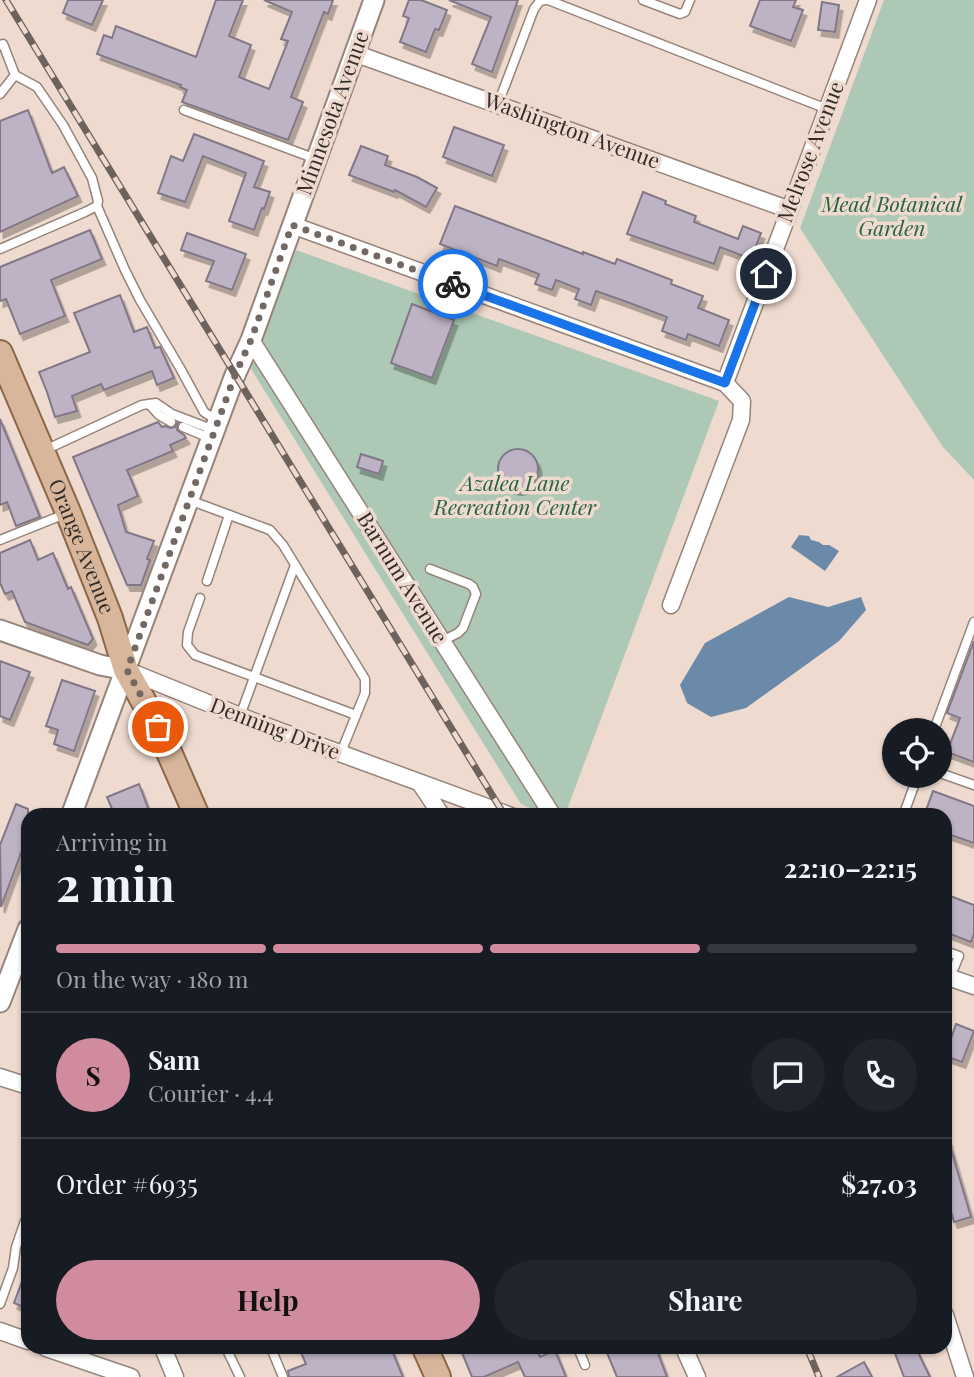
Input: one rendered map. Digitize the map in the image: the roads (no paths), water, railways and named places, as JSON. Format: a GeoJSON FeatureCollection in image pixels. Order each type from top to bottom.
{"type":"FeatureCollection","features":[{"type":"Feature","properties":{"kind":"main road","name":"Orange Avenue"},"geometry":{"type":"LineString","coordinates":[[0,353],[68,512],[110,618],[127,670],[158,727],[193,808]]}},
{"type":"Feature","properties":{"kind":"main road"},"geometry":{"type":"LineString","coordinates":[[429,1354],[438,1377]]}},
{"type":"Feature","properties":{"kind":"street","name":"Minnesota Avenue"},"geometry":{"type":"LineString","coordinates":[[74,808],[235,375],[251,340],[374,0]]}},
{"type":"Feature","properties":{"kind":"street","name":"Melrose Avenue"},"geometry":{"type":"LineString","coordinates":[[725,383],[868,0]]}},
{"type":"Feature","properties":{"kind":"street","name":"Washington Avenue"},"geometry":{"type":"LineString","coordinates":[[354,53],[790,210]]}},
{"type":"Feature","properties":{"kind":"street"},"geometry":{"type":"LineString","coordinates":[[292,225],[725,383],[742,401],[741,420],[671,605]]}},
{"type":"Feature","properties":{"kind":"street","name":"Barnum Avenue"},"geometry":{"type":"LineString","coordinates":[[251,340],[548,808]]}},
{"type":"Feature","properties":{"kind":"street","name":"Denning Drive"},"geometry":{"type":"LineString","coordinates":[[0,630],[100,665],[127,670],[340,755],[489,808]]}},
{"type":"Feature","properties":{"kind":"street"},"geometry":{"type":"LineString","coordinates":[[420,783],[437,808]]}},
{"type":"Feature","properties":{"kind":"street"},"geometry":{"type":"LineString","coordinates":[[0,1002],[21,947]]}},
{"type":"Feature","properties":{"kind":"street"},"geometry":{"type":"LineString","coordinates":[[952,978],[972,983]]}},
{"type":"Feature","properties":{"kind":"street"},"geometry":{"type":"LineString","coordinates":[[0,1077],[21,1084]]}},
{"type":"Feature","properties":{"kind":"street"},"geometry":{"type":"LineString","coordinates":[[0,1331],[21,1338]]}},
{"type":"Feature","properties":{"kind":"street"},"geometry":{"type":"LineString","coordinates":[[952,1337],[965,1377]]}},
{"type":"Feature","properties":{"kind":"street"},"geometry":{"type":"LineString","coordinates":[[64,1354],[131,1377]]}},
{"type":"Feature","properties":{"kind":"street"},"geometry":{"type":"LineString","coordinates":[[165,1354],[175,1377]]}},
{"type":"Feature","properties":{"kind":"street"},"geometry":{"type":"LineString","coordinates":[[686,1354],[696,1377]]}},
{"type":"Feature","properties":{"kind":"lane"},"geometry":{"type":"LineString","coordinates":[[498,104],[534,9],[540,1],[546,0],[827,109]]}},
{"type":"Feature","properties":{"kind":"lane"},"geometry":{"type":"LineString","coordinates":[[643,0],[680,14],[685,12],[690,0]]}},
{"type":"Feature","properties":{"kind":"lane"},"geometry":{"type":"LineString","coordinates":[[0,33],[15,75],[37,87],[63,125],[92,178],[97,206],[125,270],[215,430]]}},
{"type":"Feature","properties":{"kind":"lane"},"geometry":{"type":"LineString","coordinates":[[0,94],[15,75]]}},
{"type":"Feature","properties":{"kind":"lane"},"geometry":{"type":"LineString","coordinates":[[184,110],[316,159]]}},
{"type":"Feature","properties":{"kind":"lane"},"geometry":{"type":"LineString","coordinates":[[0,249],[97,206]]}},
{"type":"Feature","properties":{"kind":"lane"},"geometry":{"type":"LineString","coordinates":[[42,451],[142,405],[156,403],[172,414],[215,430]]}},
{"type":"Feature","properties":{"kind":"lane"},"geometry":{"type":"LineString","coordinates":[[149,404],[159,415],[171,422]]}},
{"type":"Feature","properties":{"kind":"lane"},"geometry":{"type":"LineString","coordinates":[[183,427],[215,430]]}},
{"type":"Feature","properties":{"kind":"lane"},"geometry":{"type":"LineString","coordinates":[[189,500],[270,530],[283,545],[365,679],[365,693],[340,755]]}},
{"type":"Feature","properties":{"kind":"lane"},"geometry":{"type":"LineString","coordinates":[[0,540],[68,512]]}},
{"type":"Feature","properties":{"kind":"lane"},"geometry":{"type":"LineString","coordinates":[[207,581],[229,515]]}},
{"type":"Feature","properties":{"kind":"lane"},"geometry":{"type":"LineString","coordinates":[[240,716],[295,565]]}},
{"type":"Feature","properties":{"kind":"lane"},"geometry":{"type":"LineString","coordinates":[[430,569],[469,584],[475,590],[463,628],[442,641]]}},
{"type":"Feature","properties":{"kind":"lane"},"geometry":{"type":"LineString","coordinates":[[200,598],[188,632],[187,645],[195,655],[356,715]]}},
{"type":"Feature","properties":{"kind":"lane"},"geometry":{"type":"LineString","coordinates":[[938,718],[974,622]]}},
{"type":"Feature","properties":{"kind":"lane"},"geometry":{"type":"LineString","coordinates":[[952,777],[974,785]]}},
{"type":"Feature","properties":{"kind":"lane"},"geometry":{"type":"LineString","coordinates":[[906,808],[913,788]]}},
{"type":"Feature","properties":{"kind":"lane"},"geometry":{"type":"LineString","coordinates":[[952,954],[959,956],[952,970]]}},
{"type":"Feature","properties":{"kind":"lane"},"geometry":{"type":"LineString","coordinates":[[0,1304],[13,1268],[21,1233]]}},
{"type":"Feature","properties":{"kind":"lane"},"geometry":{"type":"LineString","coordinates":[[229,1354],[240,1377]]}},
{"type":"Feature","properties":{"kind":"lane"},"geometry":{"type":"LineString","coordinates":[[273,1354],[283,1377]]}},
{"type":"Feature","properties":{"kind":"lane"},"geometry":{"type":"LineString","coordinates":[[580,1354],[585,1365]]}},
{"type":"Feature","properties":{"kind":"water"},"geometry":{"type":"Polygon","coordinates":[[[799,535],[809,536],[811,540],[839,551],[825,571],[791,547],[799,535]]]}},
{"type":"Feature","properties":{"kind":"water"},"geometry":{"type":"Polygon","coordinates":[[[789,597],[828,607],[861,597],[866,610],[839,641],[746,708],[711,717],[687,703],[680,685],[705,643],[789,597]]]}},
{"type":"Feature","properties":{"kind":"railway"},"geometry":{"type":"LineString","coordinates":[[6,0],[500,808]]}},
{"type":"Feature","properties":{"kind":"railway"},"geometry":{"type":"LineString","coordinates":[[809,1354],[819,1377]]}},
{"type":"Feature","properties":{"kind":"park label","name":"Mead Botanical Garden"},"geometry":{"type":"Point","coordinates":[892,217]}},
{"type":"Feature","properties":{"kind":"park label","name":"Azalea Lane Recreation Center"},"geometry":{"type":"Point","coordinates":[515,496]}}]}
